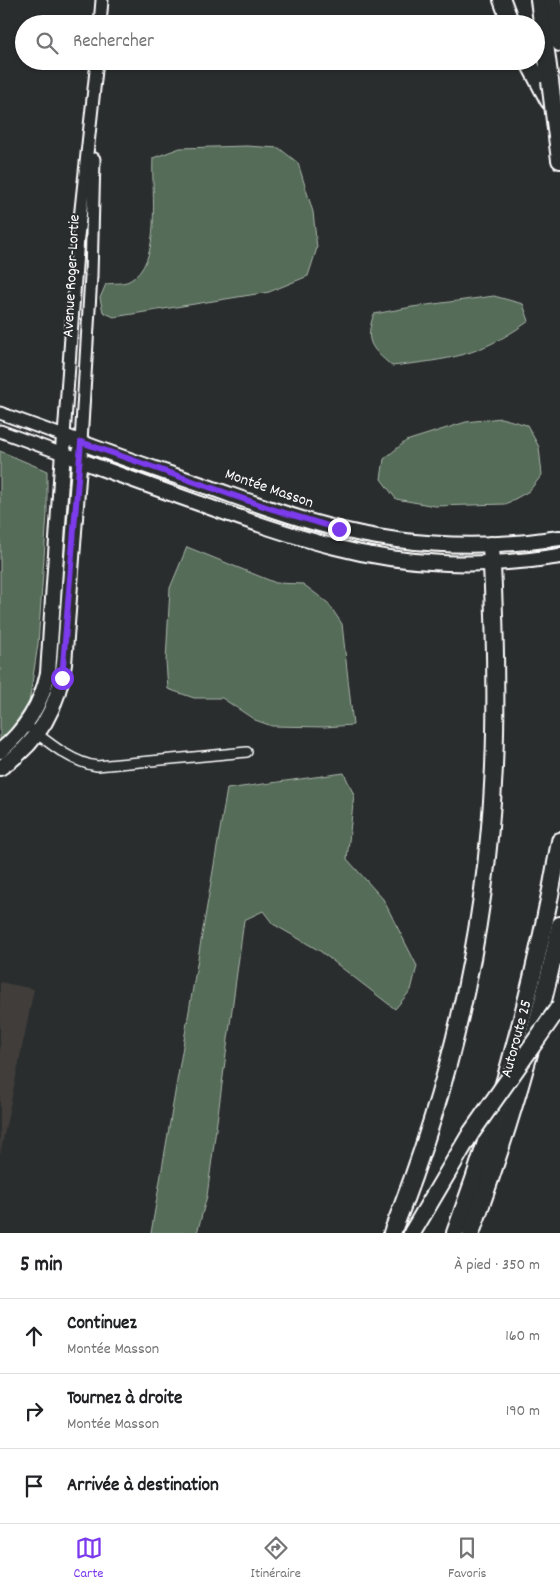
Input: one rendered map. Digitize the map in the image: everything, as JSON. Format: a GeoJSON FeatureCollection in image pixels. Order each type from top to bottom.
{"type":"FeatureCollection","features":[{"type":"Feature","properties":{"kind":"highway"},"geometry":{"type":"LineString","coordinates":[[502,0],[507,15]]}},
{"type":"Feature","properties":{"kind":"highway"},"geometry":{"type":"LineString","coordinates":[[539,0],[541,15]]}},
{"type":"Feature","properties":{"kind":"highway"},"geometry":{"type":"LineString","coordinates":[[554,0],[560,43]]}},
{"type":"Feature","properties":{"kind":"highway"},"geometry":{"type":"LineString","coordinates":[[545,44],[558,124],[560,160]]}},
{"type":"Feature","properties":{"kind":"highway"},"geometry":{"type":"LineString","coordinates":[[532,70],[558,124]]}},
{"type":"Feature","properties":{"kind":"highway"},"geometry":{"type":"LineString","coordinates":[[392,1233],[445,1076],[467,980],[480,910],[491,816],[495,739],[491,545]]}},
{"type":"Feature","properties":{"kind":"highway","name":"Autoroute 25"},"geometry":{"type":"LineString","coordinates":[[455,1233],[513,1057],[544,928],[560,841]]}},
{"type":"Feature","properties":{"kind":"highway","name":"Autoroute 25"},"geometry":{"type":"LineString","coordinates":[[471,1233],[510,1118],[536,1025],[560,925]]}},
{"type":"Feature","properties":{"kind":"highway"},"geometry":{"type":"LineString","coordinates":[[412,1233],[471,1133],[560,1006]]}},
{"type":"Feature","properties":{"kind":"main road","name":"Montée Masson"},"geometry":{"type":"LineString","coordinates":[[64,436],[323,525],[411,542],[491,545],[560,538]]}},
{"type":"Feature","properties":{"kind":"main road","name":"Avenue Roger-Lortie"},"geometry":{"type":"LineString","coordinates":[[63,454],[64,436]]}},
{"type":"Feature","properties":{"kind":"main road","name":"Avenue Roger-Lortie"},"geometry":{"type":"LineString","coordinates":[[79,460],[81,442]]}},
{"type":"Feature","properties":{"kind":"main road"},"geometry":{"type":"LineString","coordinates":[[0,751],[26,725],[40,701],[48,673],[63,454],[260,524],[335,547],[402,559],[492,563],[560,556]]}},
{"type":"Feature","properties":{"kind":"main road"},"geometry":{"type":"LineString","coordinates":[[0,768],[25,749],[38,734],[54,707],[62,678],[79,460]]}},
{"type":"Feature","properties":{"kind":"street"},"geometry":{"type":"LineString","coordinates":[[101,15],[102,0]]}},
{"type":"Feature","properties":{"kind":"street","name":"Avenue Roger-Lortie"},"geometry":{"type":"LineString","coordinates":[[81,442],[93,237],[96,70]]}},
{"type":"Feature","properties":{"kind":"street","name":"Avenue Roger-Lortie"},"geometry":{"type":"LineString","coordinates":[[64,436],[78,237],[95,94]]}},
{"type":"Feature","properties":{"kind":"street"},"geometry":{"type":"LineString","coordinates":[[0,413],[64,436]]}},
{"type":"Feature","properties":{"kind":"street"},"geometry":{"type":"LineString","coordinates":[[0,431],[63,454]]}},
{"type":"Feature","properties":{"kind":"street"},"geometry":{"type":"LineString","coordinates":[[26,725],[75,760],[97,766],[132,765],[247,752]]}},
{"type":"Feature","properties":{"kind":"shaded area"},"geometry":{"type":"Polygon","coordinates":[[[0,982],[34,989],[0,1155],[0,982]]]}},
{"type":"Feature","properties":{"kind":"green space"},"geometry":{"type":"Polygon","coordinates":[[[246,146],[279,148],[298,163],[313,212],[317,248],[308,276],[269,292],[114,317],[103,312],[100,298],[106,284],[129,281],[140,272],[147,259],[153,226],[153,158],[180,148],[246,146]]]}},
{"type":"Feature","properties":{"kind":"green space"},"geometry":{"type":"Polygon","coordinates":[[[494,296],[523,304],[529,321],[511,333],[479,349],[448,358],[392,366],[371,344],[370,331],[374,314],[494,296]]]}},
{"type":"Feature","properties":{"kind":"green space"},"geometry":{"type":"Polygon","coordinates":[[[501,418],[527,425],[539,447],[542,475],[529,491],[506,504],[435,506],[396,499],[381,479],[384,459],[406,441],[466,422],[501,418]]]}},
{"type":"Feature","properties":{"kind":"green space"},"geometry":{"type":"Polygon","coordinates":[[[0,451],[47,471],[47,514],[38,644],[29,703],[9,732],[0,741],[0,451]]]}},
{"type":"Feature","properties":{"kind":"green space"},"geometry":{"type":"Polygon","coordinates":[[[187,547],[276,583],[303,584],[328,603],[342,624],[353,725],[325,727],[272,726],[255,720],[222,698],[194,698],[168,689],[166,661],[170,588],[187,547]]]}},
{"type":"Feature","properties":{"kind":"green space"},"geometry":{"type":"Polygon","coordinates":[[[344,773],[354,795],[347,859],[383,899],[417,966],[411,990],[395,1009],[320,951],[273,924],[263,911],[244,920],[207,1196],[197,1233],[151,1233],[227,789],[344,773]]]}},
{"type":"Feature","properties":{"kind":"route"},"geometry":{"type":"LineString","coordinates":[[62,678],[81,442],[272,509],[339,529]]}}]}
